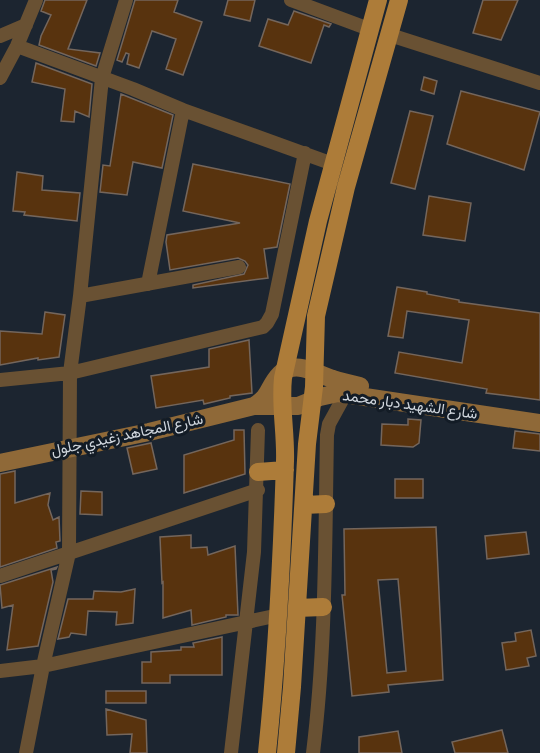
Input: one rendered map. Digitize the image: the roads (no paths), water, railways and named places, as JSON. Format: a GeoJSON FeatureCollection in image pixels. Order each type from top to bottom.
{"type":"FeatureCollection","features":[{"type":"Feature","properties":{"kind":"main road"},"geometry":{"type":"LineString","coordinates":[[267,753],[279,615],[285,470],[282,388],[307,268],[378,0]]}},
{"type":"Feature","properties":{"kind":"main road"},"geometry":{"type":"LineString","coordinates":[[286,753],[308,435],[315,371],[315,323],[346,187],[399,0]]}},
{"type":"Feature","properties":{"kind":"main road"},"geometry":{"type":"LineString","coordinates":[[258,481],[285,470]]}},
{"type":"Feature","properties":{"kind":"main road"},"geometry":{"type":"LineString","coordinates":[[304,505],[326,504]]}},
{"type":"Feature","properties":{"kind":"main road"},"geometry":{"type":"LineString","coordinates":[[297,608],[322,607]]}},
{"type":"Feature","properties":{"kind":"street"},"geometry":{"type":"LineString","coordinates":[[0,78],[17,46],[36,0]]}},
{"type":"Feature","properties":{"kind":"street"},"geometry":{"type":"LineString","coordinates":[[26,753],[69,553],[70,373],[102,78],[126,0]]}},
{"type":"Feature","properties":{"kind":"street"},"geometry":{"type":"LineString","coordinates":[[291,0],[369,29]]}},
{"type":"Feature","properties":{"kind":"street"},"geometry":{"type":"LineString","coordinates":[[0,36],[26,25]]}},
{"type":"Feature","properties":{"kind":"street"},"geometry":{"type":"LineString","coordinates":[[390,35],[540,83]]}},
{"type":"Feature","properties":{"kind":"street"},"geometry":{"type":"LineString","coordinates":[[17,46],[183,110],[333,164]]}},
{"type":"Feature","properties":{"kind":"street"},"geometry":{"type":"LineString","coordinates":[[148,284],[183,110]]}},
{"type":"Feature","properties":{"kind":"street"},"geometry":{"type":"LineString","coordinates":[[0,380],[70,373],[263,327],[272,314],[305,153]]}},
{"type":"Feature","properties":{"kind":"street"},"geometry":{"type":"LineString","coordinates":[[80,296],[239,267]]}},
{"type":"Feature","properties":{"kind":"street","name":"شارع الشهيد دبار محمد"},"geometry":{"type":"LineString","coordinates":[[285,371],[297,368],[315,371],[346,383],[415,400],[540,423]]}},
{"type":"Feature","properties":{"kind":"street"},"geometry":{"type":"LineString","coordinates":[[254,406],[268,394],[276,380],[285,371]]}},
{"type":"Feature","properties":{"kind":"street"},"geometry":{"type":"LineString","coordinates":[[313,753],[317,719],[322,607],[327,435],[329,424],[346,393]]}},
{"type":"Feature","properties":{"kind":"street","name":"شارع الشهيد دبار محمد"},"geometry":{"type":"LineString","coordinates":[[283,407],[298,406],[330,394],[346,393],[540,415]]}},
{"type":"Feature","properties":{"kind":"street","name":"شارع المجاهد زغيدي جلول"},"geometry":{"type":"LineString","coordinates":[[0,463],[149,432],[254,406],[283,407]]}},
{"type":"Feature","properties":{"kind":"street"},"geometry":{"type":"LineString","coordinates":[[231,753],[254,552],[258,430]]}},
{"type":"Feature","properties":{"kind":"street"},"geometry":{"type":"LineString","coordinates":[[0,576],[69,553],[258,481]]}},
{"type":"Feature","properties":{"kind":"street"},"geometry":{"type":"LineString","coordinates":[[0,671],[43,666],[279,615]]}}]}
